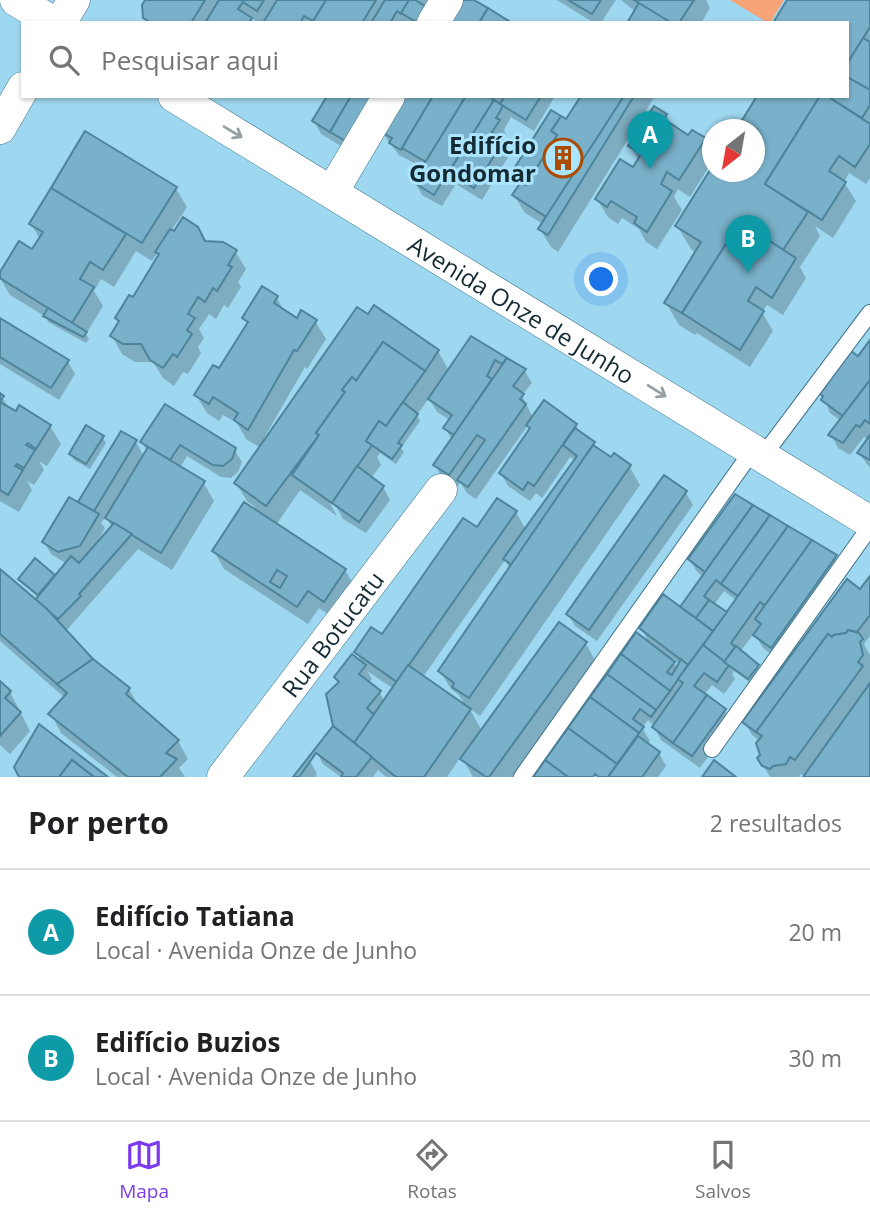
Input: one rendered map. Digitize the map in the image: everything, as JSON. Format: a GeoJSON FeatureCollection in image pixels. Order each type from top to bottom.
{"type":"FeatureCollection","features":[{"type":"Feature","properties":{"kind":"street"},"geometry":{"type":"LineString","coordinates":[[16,0],[51,21]]}},
{"type":"Feature","properties":{"kind":"street"},"geometry":{"type":"LineString","coordinates":[[61,21],[74,0]]}},
{"type":"Feature","properties":{"kind":"street"},"geometry":{"type":"LineString","coordinates":[[434,21],[447,0]]}},
{"type":"Feature","properties":{"kind":"street"},"geometry":{"type":"LineString","coordinates":[[0,128],[21,91]]}},
{"type":"Feature","properties":{"kind":"street","name":"Avenida Onze de Junho"},"geometry":{"type":"LineString","coordinates":[[177,98],[870,524]]}},
{"type":"Feature","properties":{"kind":"street"},"geometry":{"type":"LineString","coordinates":[[332,192],[388,98]]}},
{"type":"Feature","properties":{"kind":"street","name":"Rua Botucatu"},"geometry":{"type":"LineString","coordinates":[[223,777],[441,490]]}},
{"type":"Feature","properties":{"kind":"lane"},"geometry":{"type":"LineString","coordinates":[[522,777],[758,453],[870,313]]}},
{"type":"Feature","properties":{"kind":"lane"},"geometry":{"type":"LineString","coordinates":[[712,749],[870,524]]}},
{"type":"Feature","properties":{"kind":"shaded area"},"geometry":{"type":"Polygon","coordinates":[[[730,0],[784,0],[771,21],[765,21],[730,0]]]}},
{"type":"Feature","properties":{"kind":"building"},"geometry":{"type":"Polygon","coordinates":[[[145,0],[205,0],[192,21],[148,21],[143,18],[142,5],[145,0]]]}},
{"type":"Feature","properties":{"kind":"building"},"geometry":{"type":"Polygon","coordinates":[[[219,0],[264,0],[257,11],[243,2],[238,9],[252,18],[250,21],[206,21],[219,0]]]}},
{"type":"Feature","properties":{"kind":"building"},"geometry":{"type":"Polygon","coordinates":[[[277,0],[326,0],[313,21],[304,16],[301,21],[264,21],[277,0]]]}},
{"type":"Feature","properties":{"kind":"building"},"geometry":{"type":"Polygon","coordinates":[[[326,0],[376,0],[363,21],[313,21],[326,0]]]}},
{"type":"Feature","properties":{"kind":"building"},"geometry":{"type":"Polygon","coordinates":[[[385,0],[409,0],[401,14],[397,11],[391,21],[372,21],[385,0]]]}},
{"type":"Feature","properties":{"kind":"building"},"geometry":{"type":"Polygon","coordinates":[[[409,0],[415,0],[430,9],[420,21],[401,13],[409,0]]]}},
{"type":"Feature","properties":{"kind":"building"},"geometry":{"type":"Polygon","coordinates":[[[461,0],[474,0],[488,8],[480,21],[448,21],[461,0]]]}},
{"type":"Feature","properties":{"kind":"building"},"geometry":{"type":"Polygon","coordinates":[[[568,0],[601,0],[592,14],[568,0]]]}},
{"type":"Feature","properties":{"kind":"building"},"geometry":{"type":"Polygon","coordinates":[[[634,0],[694,0],[680,21],[667,21],[634,0]]]}},
{"type":"Feature","properties":{"kind":"building"},"geometry":{"type":"Polygon","coordinates":[[[787,0],[870,0],[870,27],[849,61],[849,21],[774,21],[787,0]]]}},
{"type":"Feature","properties":{"kind":"building"},"geometry":{"type":"Polygon","coordinates":[[[639,3],[668,21],[628,21],[639,3]]]}},
{"type":"Feature","properties":{"kind":"building"},"geometry":{"type":"Polygon","coordinates":[[[488,8],[509,21],[480,21],[488,8]]]}},
{"type":"Feature","properties":{"kind":"building"},"geometry":{"type":"Polygon","coordinates":[[[863,38],[870,42],[870,90],[849,78],[849,61],[863,38]]]}},
{"type":"Feature","properties":{"kind":"building"},"geometry":{"type":"Polygon","coordinates":[[[849,78],[870,90],[870,105],[862,118],[830,98],[849,98],[849,78]]]}},
{"type":"Feature","properties":{"kind":"building"},"geometry":{"type":"Polygon","coordinates":[[[326,98],[350,98],[330,132],[312,121],[326,98]]]}},
{"type":"Feature","properties":{"kind":"building"},"geometry":{"type":"Polygon","coordinates":[[[350,98],[376,98],[349,143],[330,132],[350,98]]]}},
{"type":"Feature","properties":{"kind":"building"},"geometry":{"type":"Polygon","coordinates":[[[398,98],[432,98],[401,150],[389,143],[392,138],[378,130],[398,98]]]}},
{"type":"Feature","properties":{"kind":"building"},"geometry":{"type":"Polygon","coordinates":[[[432,98],[465,98],[426,162],[402,148],[432,98]]]}},
{"type":"Feature","properties":{"kind":"building"},"geometry":{"type":"Polygon","coordinates":[[[465,98],[494,100],[434,195],[413,182],[465,98]]]}},
{"type":"Feature","properties":{"kind":"building"},"geometry":{"type":"Polygon","coordinates":[[[504,98],[540,98],[526,120],[500,104],[504,98]]]}},
{"type":"Feature","properties":{"kind":"building","name":"Edifício Gondomar"},"geometry":{"type":"Polygon","coordinates":[[[580,98],[623,98],[548,218],[512,195],[521,182],[526,185],[557,135],[551,131],[561,116],[566,119],[580,98]]]}},
{"type":"Feature","properties":{"kind":"building"},"geometry":{"type":"Polygon","coordinates":[[[623,98],[633,98],[548,235],[538,229],[623,98]]]}},
{"type":"Feature","properties":{"kind":"building"},"geometry":{"type":"Polygon","coordinates":[[[756,98],[819,98],[765,184],[808,212],[783,250],[740,222],[682,313],[664,303],[701,242],[675,226],[703,182],[765,182],[765,119],[743,119],[756,98]]]}},
{"type":"Feature","properties":{"kind":"building"},"geometry":{"type":"Polygon","coordinates":[[[819,98],[830,98],[870,124],[870,144],[855,167],[839,156],[829,171],[846,182],[822,220],[765,184],[819,98]]]}},
{"type":"Feature","properties":{"kind":"building"},"geometry":{"type":"Polygon","coordinates":[[[494,100],[503,106],[496,118],[500,120],[492,132],[504,140],[474,188],[449,172],[494,100]]]}},
{"type":"Feature","properties":{"kind":"building"},"geometry":{"type":"Polygon","coordinates":[[[654,106],[667,114],[664,119],[688,135],[692,130],[702,136],[702,144],[679,180],[667,172],[661,184],[672,191],[647,232],[634,223],[637,217],[611,201],[607,207],[595,199],[620,159],[633,167],[641,154],[628,146],[654,106]]]}},
{"type":"Feature","properties":{"kind":"building"},"geometry":{"type":"Polygon","coordinates":[[[551,110],[561,116],[551,131],[557,135],[526,185],[510,175],[551,110]]]}},
{"type":"Feature","properties":{"kind":"building"},"geometry":{"type":"Polygon","coordinates":[[[85,131],[177,187],[142,243],[51,188],[85,131]]]}},
{"type":"Feature","properties":{"kind":"building"},"geometry":{"type":"Polygon","coordinates":[[[51,188],[126,234],[103,270],[90,262],[80,279],[94,287],[72,323],[0,278],[0,272],[19,241],[32,249],[43,232],[29,224],[51,188]]]}},
{"type":"Feature","properties":{"kind":"building"},"geometry":{"type":"Polygon","coordinates":[[[183,217],[198,227],[205,241],[223,242],[237,250],[228,265],[232,267],[217,291],[213,288],[205,302],[198,297],[188,314],[195,318],[187,330],[192,334],[177,357],[173,354],[163,368],[150,360],[141,344],[123,344],[110,336],[119,321],[115,318],[129,295],[133,297],[159,254],[155,252],[170,229],[174,231],[183,217]]]}},
{"type":"Feature","properties":{"kind":"building"},"geometry":{"type":"Polygon","coordinates":[[[740,222],[796,258],[772,298],[756,287],[748,301],[764,311],[740,350],[682,313],[740,222]]]}},
{"type":"Feature","properties":{"kind":"building"},"geometry":{"type":"Polygon","coordinates":[[[262,286],[278,296],[274,303],[297,318],[301,310],[317,320],[297,351],[294,350],[248,430],[234,420],[238,413],[213,397],[209,404],[194,395],[213,365],[219,368],[248,322],[242,318],[262,286]]]}},
{"type":"Feature","properties":{"kind":"building"},"geometry":{"type":"Polygon","coordinates":[[[374,305],[439,350],[425,371],[383,342],[356,381],[352,377],[342,390],[345,392],[316,433],[319,435],[266,506],[234,483],[357,307],[368,314],[374,305]]]}},
{"type":"Feature","properties":{"kind":"building"},"geometry":{"type":"Polygon","coordinates":[[[48,308],[87,332],[83,337],[43,316],[48,308]]]}},
{"type":"Feature","properties":{"kind":"building"},"geometry":{"type":"Polygon","coordinates":[[[0,318],[69,360],[51,388],[0,357],[0,318]]]}},
{"type":"Feature","properties":{"kind":"building"},"geometry":{"type":"Polygon","coordinates":[[[471,336],[507,358],[502,364],[495,360],[487,376],[492,379],[454,435],[443,428],[452,415],[428,399],[471,336]]]}},
{"type":"Feature","properties":{"kind":"building"},"geometry":{"type":"Polygon","coordinates":[[[870,340],[870,380],[843,416],[821,400],[823,396],[820,394],[851,351],[858,356],[870,340]]]}},
{"type":"Feature","properties":{"kind":"building"},"geometry":{"type":"Polygon","coordinates":[[[383,342],[425,371],[386,426],[379,421],[366,441],[372,445],[332,503],[292,475],[319,435],[316,433],[345,392],[342,390],[352,377],[356,381],[383,342]]]}},
{"type":"Feature","properties":{"kind":"building"},"geometry":{"type":"Polygon","coordinates":[[[507,358],[526,369],[513,386],[524,394],[520,399],[526,404],[468,487],[457,480],[485,440],[477,435],[449,475],[433,465],[507,358]]]}},
{"type":"Feature","properties":{"kind":"building"},"geometry":{"type":"Polygon","coordinates":[[[870,380],[870,424],[865,420],[860,427],[856,425],[843,443],[828,435],[870,380]]]}},
{"type":"Feature","properties":{"kind":"building"},"geometry":{"type":"Polygon","coordinates":[[[544,400],[577,424],[534,486],[528,482],[523,490],[499,473],[530,428],[526,425],[544,400]]]}},
{"type":"Feature","properties":{"kind":"building"},"geometry":{"type":"Polygon","coordinates":[[[0,402],[16,411],[19,405],[51,425],[36,449],[28,443],[26,445],[35,450],[24,468],[17,464],[15,466],[23,470],[8,495],[0,490],[0,402]]]}},
{"type":"Feature","properties":{"kind":"building"},"geometry":{"type":"Polygon","coordinates":[[[403,402],[418,414],[398,443],[402,445],[392,459],[366,441],[379,421],[386,426],[403,402]]]}},
{"type":"Feature","properties":{"kind":"building"},"geometry":{"type":"Polygon","coordinates":[[[165,404],[236,448],[232,459],[223,466],[213,465],[180,445],[170,460],[140,442],[165,404]]]}},
{"type":"Feature","properties":{"kind":"building"},"geometry":{"type":"Polygon","coordinates":[[[86,425],[104,436],[86,464],[69,454],[86,425]]]}},
{"type":"Feature","properties":{"kind":"building"},"geometry":{"type":"Polygon","coordinates":[[[575,428],[595,442],[512,565],[503,559],[577,456],[563,445],[575,428]]]}},
{"type":"Feature","properties":{"kind":"building"},"geometry":{"type":"Polygon","coordinates":[[[121,431],[137,440],[94,511],[78,502],[121,431]]]}},
{"type":"Feature","properties":{"kind":"building"},"geometry":{"type":"Polygon","coordinates":[[[870,435],[870,460],[857,453],[870,435]]]}},
{"type":"Feature","properties":{"kind":"building"},"geometry":{"type":"Polygon","coordinates":[[[593,445],[611,457],[614,453],[631,465],[469,698],[452,687],[454,683],[438,671],[593,445]]]}},
{"type":"Feature","properties":{"kind":"building"},"geometry":{"type":"Polygon","coordinates":[[[148,447],[205,481],[161,553],[105,518],[148,447]]]}},
{"type":"Feature","properties":{"kind":"building"},"geometry":{"type":"Polygon","coordinates":[[[357,466],[384,486],[359,522],[332,503],[357,466]]]}},
{"type":"Feature","properties":{"kind":"building"},"geometry":{"type":"Polygon","coordinates":[[[664,475],[687,491],[589,630],[566,614],[664,475]]]}},
{"type":"Feature","properties":{"kind":"building"},"geometry":{"type":"Polygon","coordinates":[[[735,494],[753,505],[705,572],[688,559],[735,494]]]}},
{"type":"Feature","properties":{"kind":"building"},"geometry":{"type":"Polygon","coordinates":[[[69,497],[99,514],[80,546],[58,552],[42,542],[69,497]]]}},
{"type":"Feature","properties":{"kind":"building"},"geometry":{"type":"Polygon","coordinates":[[[497,498],[517,511],[397,682],[354,652],[371,627],[382,634],[463,518],[477,527],[497,498]]]}},
{"type":"Feature","properties":{"kind":"building"},"geometry":{"type":"Polygon","coordinates":[[[244,502],[346,569],[324,602],[308,591],[297,607],[212,551],[244,502]],[[277,570],[270,582],[280,588],[287,576],[277,570]]]}},
{"type":"Feature","properties":{"kind":"building"},"geometry":{"type":"Polygon","coordinates":[[[753,505],[770,515],[721,584],[716,580],[704,596],[709,600],[696,618],[680,607],[753,505]]]}},
{"type":"Feature","properties":{"kind":"building"},"geometry":{"type":"Polygon","coordinates":[[[770,515],[788,526],[738,596],[721,584],[770,515]]]}},
{"type":"Feature","properties":{"kind":"building"},"geometry":{"type":"Polygon","coordinates":[[[114,523],[132,534],[79,594],[81,596],[58,619],[35,600],[71,556],[79,563],[114,523]]]}},
{"type":"Feature","properties":{"kind":"building"},"geometry":{"type":"Polygon","coordinates":[[[788,526],[812,540],[765,606],[760,602],[731,643],[735,647],[724,662],[703,645],[788,526]]]}},
{"type":"Feature","properties":{"kind":"building"},"geometry":{"type":"Polygon","coordinates":[[[812,540],[837,555],[771,648],[753,635],[761,624],[755,619],[812,540]]]}},
{"type":"Feature","properties":{"kind":"building"},"geometry":{"type":"Polygon","coordinates":[[[35,558],[55,575],[38,595],[18,579],[35,558]]]}},
{"type":"Feature","properties":{"kind":"building"},"geometry":{"type":"Polygon","coordinates":[[[0,569],[47,609],[93,659],[57,684],[0,634],[0,569]]]}},
{"type":"Feature","properties":{"kind":"building"},"geometry":{"type":"Polygon","coordinates":[[[870,576],[870,615],[857,632],[848,630],[832,637],[828,634],[756,732],[742,722],[847,579],[860,589],[870,576]]]}},
{"type":"Feature","properties":{"kind":"building"},"geometry":{"type":"Polygon","coordinates":[[[663,594],[713,631],[688,665],[639,628],[663,594]]]}},
{"type":"Feature","properties":{"kind":"building"},"geometry":{"type":"Polygon","coordinates":[[[709,600],[727,612],[713,631],[696,618],[709,600]]]}},
{"type":"Feature","properties":{"kind":"building"},"geometry":{"type":"Polygon","coordinates":[[[559,622],[587,642],[489,777],[486,777],[460,759],[559,622]]]}},
{"type":"Feature","properties":{"kind":"building"},"geometry":{"type":"Polygon","coordinates":[[[848,630],[859,633],[863,639],[860,642],[863,655],[858,662],[863,666],[795,760],[790,757],[786,764],[770,769],[762,766],[757,758],[760,755],[756,743],[762,736],[756,732],[828,634],[832,637],[848,630]]]}},
{"type":"Feature","properties":{"kind":"building"},"geometry":{"type":"Polygon","coordinates":[[[636,632],[675,662],[667,672],[672,675],[681,659],[688,665],[670,691],[621,654],[636,632]]]}},
{"type":"Feature","properties":{"kind":"building"},"geometry":{"type":"Polygon","coordinates":[[[703,645],[729,665],[717,682],[704,673],[694,686],[707,695],[673,743],[652,727],[683,683],[678,679],[703,645]]]}},
{"type":"Feature","properties":{"kind":"building"},"geometry":{"type":"Polygon","coordinates":[[[736,646],[759,665],[748,679],[724,662],[736,646]]]}},
{"type":"Feature","properties":{"kind":"building"},"geometry":{"type":"Polygon","coordinates":[[[352,654],[366,665],[359,674],[381,691],[367,708],[374,715],[354,743],[333,726],[326,694],[339,682],[334,677],[352,654]]]}},
{"type":"Feature","properties":{"kind":"building"},"geometry":{"type":"Polygon","coordinates":[[[621,654],[670,691],[656,710],[607,674],[621,654]]]}},
{"type":"Feature","properties":{"kind":"building"},"geometry":{"type":"Polygon","coordinates":[[[93,659],[130,688],[126,694],[179,740],[166,753],[177,759],[160,777],[128,777],[48,714],[67,693],[57,684],[93,659]]]}},
{"type":"Feature","properties":{"kind":"building"},"geometry":{"type":"Polygon","coordinates":[[[408,665],[471,709],[424,777],[396,777],[354,743],[408,665]]]}},
{"type":"Feature","properties":{"kind":"building"},"geometry":{"type":"Polygon","coordinates":[[[607,674],[656,710],[651,717],[640,709],[633,719],[644,727],[639,733],[590,697],[607,674]]]}},
{"type":"Feature","properties":{"kind":"building"},"geometry":{"type":"Polygon","coordinates":[[[0,681],[11,691],[5,698],[21,712],[0,736],[0,681]]]}},
{"type":"Feature","properties":{"kind":"building"},"geometry":{"type":"Polygon","coordinates":[[[870,683],[870,777],[803,777],[870,683]]]}},
{"type":"Feature","properties":{"kind":"building"},"geometry":{"type":"Polygon","coordinates":[[[707,695],[726,709],[692,756],[673,743],[707,695]]]}},
{"type":"Feature","properties":{"kind":"building"},"geometry":{"type":"Polygon","coordinates":[[[590,697],[639,733],[617,764],[568,728],[590,697]]]}},
{"type":"Feature","properties":{"kind":"building"},"geometry":{"type":"Polygon","coordinates":[[[39,724],[108,777],[94,777],[72,760],[59,777],[19,777],[14,767],[39,724]]]}},
{"type":"Feature","properties":{"kind":"building"},"geometry":{"type":"Polygon","coordinates":[[[333,726],[372,757],[356,777],[341,777],[343,773],[316,753],[299,777],[293,777],[333,726]]]}},
{"type":"Feature","properties":{"kind":"building"},"geometry":{"type":"Polygon","coordinates":[[[568,728],[617,764],[608,777],[595,774],[593,777],[568,777],[545,760],[568,728]]]}},
{"type":"Feature","properties":{"kind":"building"},"geometry":{"type":"Polygon","coordinates":[[[638,736],[660,752],[642,777],[608,777],[638,736]]]}},
{"type":"Feature","properties":{"kind":"building"},"geometry":{"type":"Polygon","coordinates":[[[72,760],[94,777],[59,777],[72,760]]]}},
{"type":"Feature","properties":{"kind":"building"},"geometry":{"type":"Polygon","coordinates":[[[545,760],[568,777],[533,777],[545,760]]]}},
{"type":"Feature","properties":{"kind":"building"},"geometry":{"type":"Polygon","coordinates":[[[714,760],[736,777],[702,777],[714,760]]]}},
{"type":"Feature","properties":{"kind":"place","name":"Edifício Gondomar"},"geometry":{"type":"Point","coordinates":[563,158]}},
{"type":"Feature","properties":{"kind":"place","name":"Edifício Tatiana"},"geometry":{"type":"Point","coordinates":[650,169]}},
{"type":"Feature","properties":{"kind":"place","name":"Edifício Buzios"},"geometry":{"type":"Point","coordinates":[748,273]}}]}
